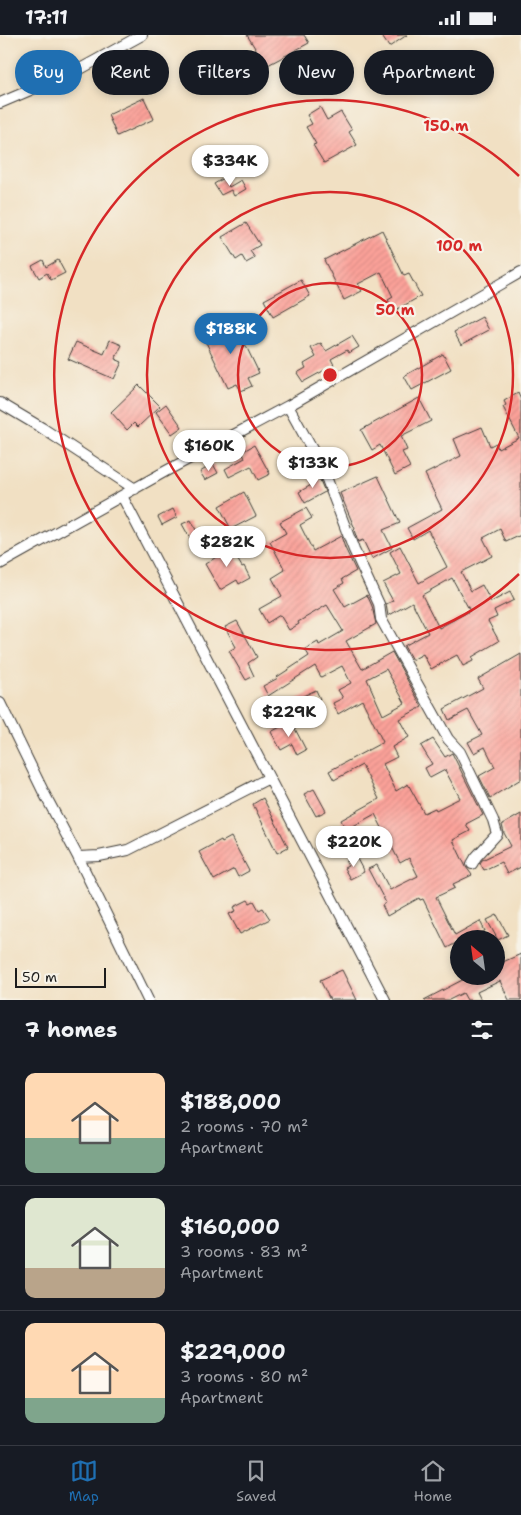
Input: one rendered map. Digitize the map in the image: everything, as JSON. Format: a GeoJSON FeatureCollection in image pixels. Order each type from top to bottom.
{"type":"FeatureCollection","features":[{"type":"Feature","properties":{"kind":"street"},"geometry":{"type":"LineString","coordinates":[[0,103],[82,68],[142,35]]}},
{"type":"Feature","properties":{"kind":"street"},"geometry":{"type":"LineString","coordinates":[[0,564],[288,406],[521,272]]}},
{"type":"Feature","properties":{"kind":"street"},"geometry":{"type":"LineString","coordinates":[[0,403],[135,489]]}},
{"type":"Feature","properties":{"kind":"street"},"geometry":{"type":"LineString","coordinates":[[288,406],[323,469],[354,550],[379,604],[381,619],[448,739],[460,752],[494,820],[497,834],[472,864]]}},
{"type":"Feature","properties":{"kind":"street"},"geometry":{"type":"LineString","coordinates":[[122,496],[385,1000]]}},
{"type":"Feature","properties":{"kind":"street"},"geometry":{"type":"LineString","coordinates":[[0,703],[148,1000]]}},
{"type":"Feature","properties":{"kind":"street"},"geometry":{"type":"LineString","coordinates":[[78,857],[99,857],[128,850],[269,778]]}},
{"type":"Feature","properties":{"kind":"building"},"geometry":{"type":"Polygon","coordinates":[[[247,35],[304,35],[309,43],[296,50],[279,50],[279,59],[269,64],[269,50],[256,50],[247,35]]]}},
{"type":"Feature","properties":{"kind":"building"},"geometry":{"type":"Polygon","coordinates":[[[381,35],[407,35],[389,47],[381,35]]]}},
{"type":"Feature","properties":{"kind":"building"},"geometry":{"type":"Polygon","coordinates":[[[144,98],[154,119],[117,136],[108,115],[144,98]]]}},
{"type":"Feature","properties":{"kind":"building"},"geometry":{"type":"Polygon","coordinates":[[[320,107],[327,120],[341,112],[352,130],[349,132],[357,145],[324,163],[313,145],[316,144],[306,127],[312,124],[307,115],[320,107]]]}},
{"type":"Feature","properties":{"kind":"building"},"geometry":{"type":"Polygon","coordinates":[[[224,178],[229,187],[241,180],[246,189],[234,196],[231,190],[221,195],[214,184],[224,178]]]}},
{"type":"Feature","properties":{"kind":"building"},"geometry":{"type":"Polygon","coordinates":[[[246,223],[260,245],[250,251],[255,258],[246,263],[242,256],[236,260],[222,237],[246,223]]]}},
{"type":"Feature","properties":{"kind":"building"},"geometry":{"type":"Polygon","coordinates":[[[382,230],[404,276],[409,274],[421,296],[394,311],[388,300],[393,297],[381,272],[358,284],[362,291],[344,300],[324,260],[382,230]]]}},
{"type":"Feature","properties":{"kind":"building"},"geometry":{"type":"Polygon","coordinates":[[[43,260],[46,267],[58,260],[65,273],[51,280],[47,273],[39,278],[32,266],[43,260]]]}},
{"type":"Feature","properties":{"kind":"building"},"geometry":{"type":"Polygon","coordinates":[[[301,280],[310,296],[273,317],[264,300],[301,280]]]}},
{"type":"Feature","properties":{"kind":"building"},"geometry":{"type":"Polygon","coordinates":[[[482,317],[489,330],[461,345],[454,332],[482,317]]]}},
{"type":"Feature","properties":{"kind":"building"},"geometry":{"type":"Polygon","coordinates":[[[233,319],[259,373],[248,378],[252,386],[241,391],[237,384],[228,388],[202,334],[233,319]]]}},
{"type":"Feature","properties":{"kind":"building"},"geometry":{"type":"Polygon","coordinates":[[[352,336],[359,347],[349,353],[347,350],[331,359],[334,365],[303,382],[297,373],[306,368],[304,364],[316,357],[311,348],[321,343],[326,351],[352,336]]]}},
{"type":"Feature","properties":{"kind":"building"},"geometry":{"type":"Polygon","coordinates":[[[110,340],[122,345],[115,359],[122,362],[114,379],[68,359],[76,342],[104,354],[110,340]]]}},
{"type":"Feature","properties":{"kind":"building"},"geometry":{"type":"Polygon","coordinates":[[[443,354],[451,369],[412,390],[404,376],[443,354]]]}},
{"type":"Feature","properties":{"kind":"building"},"geometry":{"type":"Polygon","coordinates":[[[139,385],[160,406],[138,427],[134,423],[127,430],[111,412],[139,385]]]}},
{"type":"Feature","properties":{"kind":"building"},"geometry":{"type":"Polygon","coordinates":[[[518,393],[521,400],[521,535],[506,542],[500,529],[483,538],[492,556],[461,572],[471,591],[482,585],[491,602],[510,592],[514,600],[494,610],[497,617],[488,621],[499,641],[472,657],[473,661],[463,666],[457,655],[431,669],[423,654],[412,660],[404,646],[428,633],[412,602],[388,616],[386,604],[393,601],[383,583],[401,574],[390,552],[400,546],[419,583],[447,567],[428,530],[413,539],[407,528],[442,509],[425,474],[461,456],[454,439],[482,427],[490,446],[496,443],[498,449],[519,438],[503,407],[506,405],[504,401],[518,393]],[[452,578],[422,595],[439,628],[470,611],[452,578]]]}},
{"type":"Feature","properties":{"kind":"building"},"geometry":{"type":"Polygon","coordinates":[[[419,398],[431,421],[401,436],[407,450],[402,452],[410,467],[395,475],[380,445],[372,450],[361,430],[419,398]]]}},
{"type":"Feature","properties":{"kind":"building"},"geometry":{"type":"Polygon","coordinates":[[[166,404],[182,427],[172,434],[156,412],[166,404]]]}},
{"type":"Feature","properties":{"kind":"building"},"geometry":{"type":"Polygon","coordinates":[[[254,445],[270,474],[258,480],[251,466],[229,477],[225,469],[245,458],[242,452],[254,445]]]}},
{"type":"Feature","properties":{"kind":"building"},"geometry":{"type":"Polygon","coordinates":[[[213,464],[218,473],[205,480],[200,472],[213,464]]]}},
{"type":"Feature","properties":{"kind":"building"},"geometry":{"type":"Polygon","coordinates":[[[316,471],[325,492],[305,503],[299,492],[313,484],[308,475],[316,471]]]}},
{"type":"Feature","properties":{"kind":"building"},"geometry":{"type":"Polygon","coordinates":[[[378,476],[400,523],[383,530],[392,548],[372,559],[363,540],[358,542],[355,529],[340,493],[378,476]]]}},
{"type":"Feature","properties":{"kind":"building"},"geometry":{"type":"Polygon","coordinates":[[[244,492],[256,516],[231,529],[219,506],[244,492]]]}},
{"type":"Feature","properties":{"kind":"building"},"geometry":{"type":"Polygon","coordinates":[[[306,508],[312,518],[300,525],[313,551],[341,536],[356,571],[342,579],[344,583],[334,589],[345,607],[367,595],[372,606],[376,624],[346,641],[362,669],[392,652],[422,707],[399,719],[409,737],[392,747],[397,757],[383,764],[396,791],[408,784],[424,813],[435,808],[436,810],[460,798],[445,770],[430,778],[425,768],[432,764],[421,746],[433,739],[445,757],[452,753],[483,815],[466,824],[470,831],[453,840],[472,875],[453,884],[455,888],[436,897],[452,930],[450,930],[450,946],[447,948],[423,899],[420,900],[419,898],[387,916],[382,905],[386,903],[368,869],[377,865],[390,890],[418,876],[409,858],[400,863],[375,814],[346,830],[341,820],[379,799],[362,765],[334,780],[329,771],[383,742],[362,700],[338,714],[333,703],[343,698],[338,690],[351,683],[342,666],[321,677],[315,666],[268,696],[263,686],[309,656],[305,649],[318,642],[319,645],[343,631],[327,605],[298,622],[299,624],[289,630],[280,615],[267,623],[259,609],[282,596],[272,578],[285,570],[270,542],[286,533],[280,522],[306,508]],[[386,669],[367,679],[383,715],[405,703],[386,669]]]}},
{"type":"Feature","properties":{"kind":"building"},"geometry":{"type":"Polygon","coordinates":[[[173,509],[177,517],[162,525],[158,517],[173,509]]]}},
{"type":"Feature","properties":{"kind":"building"},"geometry":{"type":"Polygon","coordinates":[[[191,520],[199,536],[191,540],[182,524],[191,520]]]}},
{"type":"Feature","properties":{"kind":"building"},"geometry":{"type":"Polygon","coordinates":[[[228,543],[250,578],[239,584],[237,580],[220,590],[205,564],[218,556],[215,550],[228,543]]]}},
{"type":"Feature","properties":{"kind":"building"},"geometry":{"type":"Polygon","coordinates":[[[237,621],[257,657],[248,663],[254,676],[246,680],[229,651],[236,647],[225,627],[237,621]]]}},
{"type":"Feature","properties":{"kind":"building"},"geometry":{"type":"Polygon","coordinates":[[[521,654],[521,779],[490,798],[479,776],[495,767],[485,747],[474,753],[468,742],[482,735],[468,710],[449,720],[444,709],[483,688],[478,679],[521,654]]]}},
{"type":"Feature","properties":{"kind":"building"},"geometry":{"type":"Polygon","coordinates":[[[316,690],[320,699],[280,719],[275,709],[316,690]]]}},
{"type":"Feature","properties":{"kind":"building"},"geometry":{"type":"Polygon","coordinates":[[[291,721],[306,750],[297,755],[292,744],[281,750],[271,732],[291,721]]]}},
{"type":"Feature","properties":{"kind":"building"},"geometry":{"type":"Polygon","coordinates":[[[314,789],[326,811],[316,816],[304,794],[314,789]]]}},
{"type":"Feature","properties":{"kind":"building"},"geometry":{"type":"Polygon","coordinates":[[[263,798],[288,847],[277,853],[253,804],[263,798]]]}},
{"type":"Feature","properties":{"kind":"building"},"geometry":{"type":"Polygon","coordinates":[[[521,814],[521,867],[507,874],[501,862],[484,870],[480,863],[482,860],[511,846],[502,825],[521,814]]]}},
{"type":"Feature","properties":{"kind":"building"},"geometry":{"type":"Polygon","coordinates":[[[231,837],[249,871],[238,877],[234,869],[214,880],[199,852],[221,840],[222,842],[231,837]]]}},
{"type":"Feature","properties":{"kind":"building"},"geometry":{"type":"Polygon","coordinates":[[[356,857],[364,872],[350,879],[344,868],[348,866],[346,862],[356,857]]]}},
{"type":"Feature","properties":{"kind":"building"},"geometry":{"type":"Polygon","coordinates":[[[248,900],[250,903],[254,901],[259,910],[263,908],[270,919],[240,934],[229,914],[236,911],[234,907],[248,900]]]}},
{"type":"Feature","properties":{"kind":"building"},"geometry":{"type":"Polygon","coordinates":[[[497,915],[508,935],[505,936],[505,930],[492,930],[487,920],[497,915]]]}},
{"type":"Feature","properties":{"kind":"building"},"geometry":{"type":"Polygon","coordinates":[[[480,921],[484,930],[464,930],[480,921]]]}},
{"type":"Feature","properties":{"kind":"building"},"geometry":{"type":"Polygon","coordinates":[[[521,954],[521,1000],[509,1000],[502,985],[505,985],[505,961],[521,954]]]}},
{"type":"Feature","properties":{"kind":"building"},"geometry":{"type":"Polygon","coordinates":[[[342,970],[357,1000],[330,1000],[320,980],[342,970]]]}},
{"type":"Feature","properties":{"kind":"building"},"geometry":{"type":"Polygon","coordinates":[[[453,985],[492,985],[477,992],[481,1000],[467,1000],[463,993],[449,1000],[424,1000],[453,985]]]}}]}
